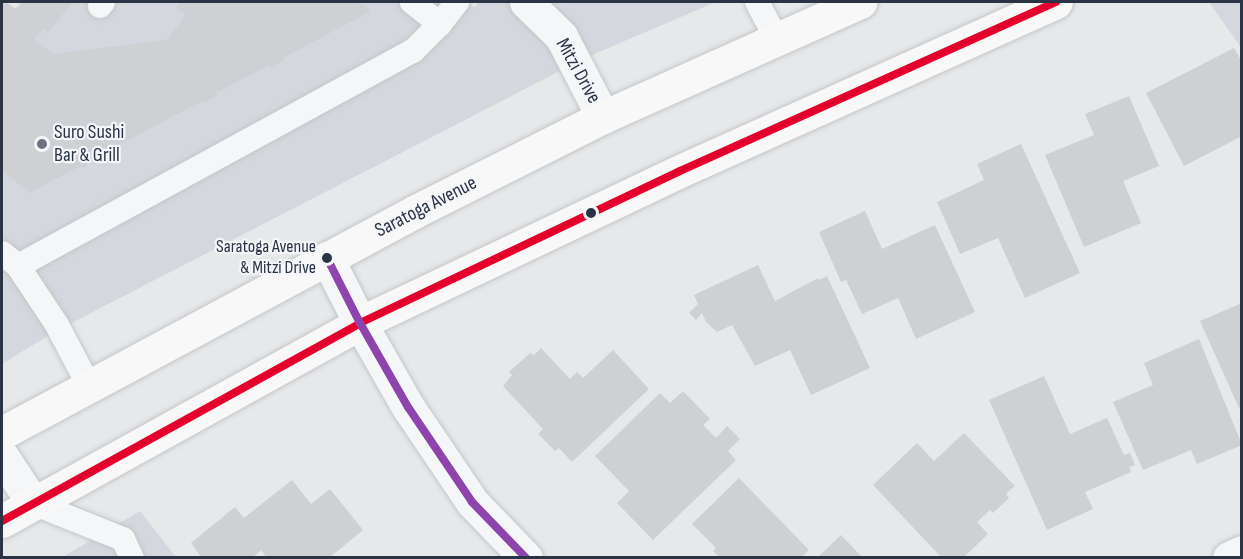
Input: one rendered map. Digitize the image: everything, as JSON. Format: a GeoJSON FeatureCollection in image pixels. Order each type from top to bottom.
{"type":"FeatureCollection","features":[{"type":"Feature","properties":{"kind":"main road","name":"Saratoga Avenue"},"geometry":{"type":"LineString","coordinates":[[2,433],[327,258],[603,117],[860,2]]}},
{"type":"Feature","properties":{"kind":"main road"},"geometry":{"type":"LineString","coordinates":[[2,521],[360,323],[680,171],[1056,2]]}},
{"type":"Feature","properties":{"kind":"street","name":"Mitzi Drive"},"geometry":{"type":"LineString","coordinates":[[538,5],[561,36],[603,117]]}},
{"type":"Feature","properties":{"kind":"street"},"geometry":{"type":"LineString","coordinates":[[327,258],[400,394],[472,502],[526,558]]}},
{"type":"Feature","properties":{"kind":"street"},"geometry":{"type":"LineString","coordinates":[[2,456],[33,503]]}},
{"type":"Feature","properties":{"kind":"street"},"geometry":{"type":"LineString","coordinates":[[1229,558],[1242,552]]}},
{"type":"Feature","properties":{"kind":"lane"},"geometry":{"type":"LineString","coordinates":[[412,2],[440,24]]}},
{"type":"Feature","properties":{"kind":"lane"},"geometry":{"type":"LineString","coordinates":[[89,386],[57,326],[10,260],[412,51],[440,24],[457,2]]}},
{"type":"Feature","properties":{"kind":"lane"},"geometry":{"type":"LineString","coordinates":[[757,2],[776,38]]}},
{"type":"Feature","properties":{"kind":"lane"},"geometry":{"type":"LineString","coordinates":[[33,503],[123,539],[132,558]]}},
{"type":"Feature","properties":{"kind":"shaded area"},"geometry":{"type":"Polygon","coordinates":[[[2,2],[6,2],[15,9],[21,2],[467,2],[474,7],[479,2],[716,2],[587,57],[54,332],[2,364],[2,2]]]}},
{"type":"Feature","properties":{"kind":"shaded area"},"geometry":{"type":"Polygon","coordinates":[[[1209,2],[1241,2],[1241,48],[1240,46],[1209,2]]]}},
{"type":"Feature","properties":{"kind":"shaded area"},"geometry":{"type":"Polygon","coordinates":[[[140,511],[176,557],[61,558],[140,511]]]}},
{"type":"Feature","properties":{"kind":"building"},"geometry":{"type":"Polygon","coordinates":[[[2,2],[6,2],[17,10],[24,2],[73,2],[47,33],[43,29],[34,39],[53,54],[167,40],[186,15],[176,7],[181,2],[359,2],[371,11],[283,58],[285,60],[278,64],[275,62],[276,65],[270,68],[269,65],[216,93],[218,95],[203,103],[202,101],[96,157],[98,159],[83,167],[82,165],[29,193],[2,170],[2,2]]]}},
{"type":"Feature","properties":{"kind":"building"},"geometry":{"type":"Polygon","coordinates":[[[1234,48],[1242,62],[1242,136],[1184,166],[1146,93],[1234,48]]]}},
{"type":"Feature","properties":{"kind":"building"},"geometry":{"type":"Polygon","coordinates":[[[1129,96],[1159,166],[1123,181],[1141,223],[1084,247],[1045,155],[1094,135],[1085,114],[1129,96]]]}},
{"type":"Feature","properties":{"kind":"building"},"geometry":{"type":"Polygon","coordinates":[[[1021,144],[1080,273],[1025,298],[998,238],[960,254],[937,202],[984,180],[977,164],[1021,144]]]}},
{"type":"Feature","properties":{"kind":"building"},"geometry":{"type":"Polygon","coordinates":[[[865,211],[882,249],[935,225],[975,312],[916,339],[898,298],[862,314],[846,280],[841,282],[819,232],[865,211]]]}},
{"type":"Feature","properties":{"kind":"building"},"geometry":{"type":"Polygon","coordinates":[[[758,265],[775,301],[818,278],[819,280],[827,276],[870,368],[811,395],[790,350],[755,366],[732,325],[717,332],[706,322],[702,313],[696,320],[689,313],[698,304],[694,295],[758,265]]]}},
{"type":"Feature","properties":{"kind":"building"},"geometry":{"type":"Polygon","coordinates":[[[1242,303],[1242,407],[1239,408],[1200,321],[1242,303]]]}},
{"type":"Feature","properties":{"kind":"building"},"geometry":{"type":"Polygon","coordinates":[[[1199,339],[1242,445],[1197,464],[1191,450],[1143,470],[1113,402],[1153,385],[1144,363],[1199,339]]]}},
{"type":"Feature","properties":{"kind":"building"},"geometry":{"type":"Polygon","coordinates":[[[541,348],[570,379],[577,372],[583,378],[613,350],[649,389],[572,462],[559,448],[555,451],[538,434],[543,429],[503,386],[512,375],[509,372],[530,353],[534,355],[541,348]]]}},
{"type":"Feature","properties":{"kind":"building"},"geometry":{"type":"Polygon","coordinates":[[[1044,376],[1070,434],[1107,418],[1124,455],[1130,453],[1135,465],[1129,467],[1131,472],[1085,492],[1093,509],[1047,530],[989,400],[1044,376]]]}},
{"type":"Feature","properties":{"kind":"building"},"geometry":{"type":"Polygon","coordinates":[[[683,391],[710,419],[703,425],[716,438],[727,426],[740,439],[728,451],[736,460],[653,540],[617,503],[629,491],[595,456],[660,393],[670,403],[683,391]]]}},
{"type":"Feature","properties":{"kind":"building"},"geometry":{"type":"Polygon","coordinates":[[[964,433],[1015,486],[1006,494],[1009,498],[993,513],[990,510],[977,522],[988,534],[963,558],[942,558],[873,485],[917,443],[934,461],[964,433]]]}},
{"type":"Feature","properties":{"kind":"building"},"geometry":{"type":"Polygon","coordinates":[[[739,478],[809,550],[801,558],[720,558],[713,551],[716,548],[692,524],[739,478]]]}},
{"type":"Feature","properties":{"kind":"building"},"geometry":{"type":"Polygon","coordinates":[[[292,480],[311,504],[330,489],[363,530],[329,558],[267,558],[261,550],[252,558],[202,558],[191,543],[235,507],[244,518],[292,480]]]}},
{"type":"Feature","properties":{"kind":"building"},"geometry":{"type":"Polygon","coordinates":[[[841,535],[863,558],[817,558],[841,535]]]}},
{"type":"Feature","properties":{"kind":"transit line"},"geometry":{"type":"LineString","coordinates":[[2,521],[360,323],[680,171],[1056,2]]}},
{"type":"Feature","properties":{"kind":"transit line"},"geometry":{"type":"LineString","coordinates":[[327,258],[360,323],[408,407],[472,502],[526,558]]}},
{"type":"Feature","properties":{"kind":"place","name":"Suro Sushi Bar & Grill"},"geometry":{"type":"Point","coordinates":[42,144]}},
{"type":"Feature","properties":{"kind":"place","name":"Saratoga Avenue & Mitzi Drive"},"geometry":{"type":"Point","coordinates":[327,258]}}]}
